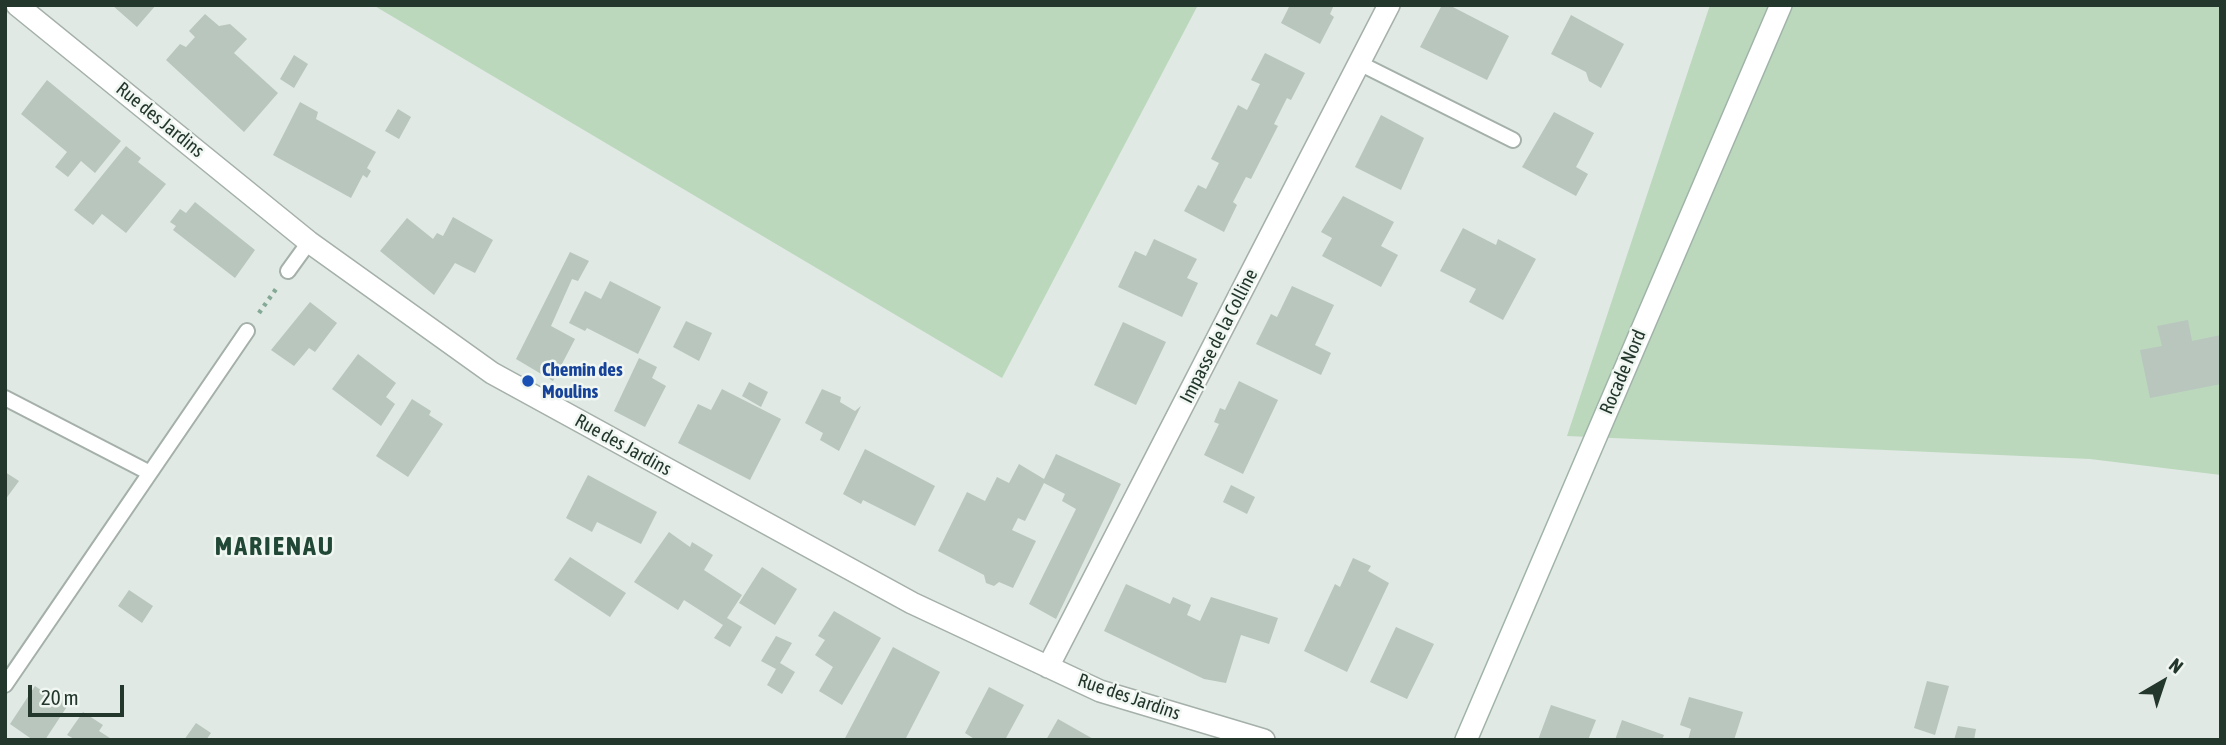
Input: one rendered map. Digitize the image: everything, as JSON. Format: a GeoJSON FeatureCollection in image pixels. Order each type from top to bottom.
{"type":"FeatureCollection","features":[{"type":"Feature","properties":{"kind":"street","name":"Rue des Jardins"},"geometry":{"type":"LineString","coordinates":[[17,5],[309,242],[492,373],[912,603],[1100,691],[1264,740]]}},
{"type":"Feature","properties":{"kind":"street","name":"Impasse de la Colline"},"geometry":{"type":"LineString","coordinates":[[1048,667],[1389,5]]}},
{"type":"Feature","properties":{"kind":"street","name":"Rocade Nord"},"geometry":{"type":"LineString","coordinates":[[1466,740],[1781,5]]}},
{"type":"Feature","properties":{"kind":"lane"},"geometry":{"type":"LineString","coordinates":[[1359,63],[1513,140]]}},
{"type":"Feature","properties":{"kind":"lane"},"geometry":{"type":"LineString","coordinates":[[288,271],[309,242]]}},
{"type":"Feature","properties":{"kind":"lane"},"geometry":{"type":"LineString","coordinates":[[5,685],[148,472],[247,331]]}},
{"type":"Feature","properties":{"kind":"lane"},"geometry":{"type":"LineString","coordinates":[[5,398],[148,472]]}},
{"type":"Feature","properties":{"kind":"path"},"geometry":{"type":"LineString","coordinates":[[247,331],[288,271]]}},
{"type":"Feature","properties":{"kind":"green space"},"geometry":{"type":"Polygon","coordinates":[[[373,5],[1198,5],[1002,378],[373,5]]]}},
{"type":"Feature","properties":{"kind":"green space"},"geometry":{"type":"Polygon","coordinates":[[[1710,5],[2221,5],[2221,475],[2090,459],[1567,436],[1710,5]]]}},
{"type":"Feature","properties":{"kind":"building"},"geometry":{"type":"Polygon","coordinates":[[[112,5],[156,5],[137,27],[112,5]]]}},
{"type":"Feature","properties":{"kind":"building"},"geometry":{"type":"Polygon","coordinates":[[[1290,5],[1334,5],[1330,14],[1334,17],[1320,44],[1281,23],[1290,5]]]}},
{"type":"Feature","properties":{"kind":"building"},"geometry":{"type":"Polygon","coordinates":[[[1442,5],[1449,5],[1509,36],[1487,80],[1420,47],[1442,5]]]}},
{"type":"Feature","properties":{"kind":"building"},"geometry":{"type":"Polygon","coordinates":[[[205,14],[219,26],[230,24],[247,39],[234,53],[278,93],[244,132],[166,60],[180,44],[186,47],[195,37],[189,31],[205,14]]]}},
{"type":"Feature","properties":{"kind":"building"},"geometry":{"type":"Polygon","coordinates":[[[1571,15],[1624,44],[1601,88],[1589,81],[1586,72],[1551,54],[1571,15]]]}},
{"type":"Feature","properties":{"kind":"building"},"geometry":{"type":"Polygon","coordinates":[[[1265,53],[1305,73],[1291,100],[1287,98],[1274,124],[1278,126],[1251,179],[1246,177],[1233,202],[1237,205],[1224,232],[1184,211],[1198,185],[1206,189],[1219,163],[1211,159],[1238,105],[1247,110],[1260,84],[1251,80],[1265,53]]]}},
{"type":"Feature","properties":{"kind":"building"},"geometry":{"type":"Polygon","coordinates":[[[294,55],[308,64],[294,88],[280,79],[294,55]]]}},
{"type":"Feature","properties":{"kind":"building"},"geometry":{"type":"Polygon","coordinates":[[[47,80],[121,141],[95,173],[81,161],[68,177],[55,167],[67,152],[21,114],[47,80]]]}},
{"type":"Feature","properties":{"kind":"building"},"geometry":{"type":"Polygon","coordinates":[[[300,102],[318,112],[316,119],[376,152],[367,168],[371,171],[367,178],[363,175],[351,198],[273,155],[300,102]]]}},
{"type":"Feature","properties":{"kind":"building"},"geometry":{"type":"Polygon","coordinates":[[[398,109],[411,117],[399,139],[385,131],[398,109]]]}},
{"type":"Feature","properties":{"kind":"building"},"geometry":{"type":"Polygon","coordinates":[[[1554,112],[1594,133],[1576,167],[1588,174],[1576,196],[1522,167],[1554,112]]]}},
{"type":"Feature","properties":{"kind":"building"},"geometry":{"type":"Polygon","coordinates":[[[1381,115],[1424,138],[1401,190],[1355,167],[1381,115]]]}},
{"type":"Feature","properties":{"kind":"building"},"geometry":{"type":"Polygon","coordinates":[[[126,146],[141,158],[138,162],[166,184],[126,233],[102,214],[93,225],[74,210],[126,146]]]}},
{"type":"Feature","properties":{"kind":"building"},"geometry":{"type":"Polygon","coordinates":[[[1343,196],[1394,222],[1381,246],[1398,255],[1381,287],[1322,256],[1332,238],[1321,232],[1343,196]]]}},
{"type":"Feature","properties":{"kind":"building"},"geometry":{"type":"Polygon","coordinates":[[[195,202],[255,250],[235,278],[173,230],[176,226],[170,222],[180,209],[186,213],[195,202]]]}},
{"type":"Feature","properties":{"kind":"building"},"geometry":{"type":"Polygon","coordinates":[[[453,217],[493,240],[475,273],[455,263],[434,295],[380,251],[407,218],[433,239],[437,233],[443,236],[453,217]]]}},
{"type":"Feature","properties":{"kind":"building"},"geometry":{"type":"Polygon","coordinates":[[[1463,228],[1496,245],[1498,239],[1536,259],[1503,320],[1469,302],[1476,289],[1440,271],[1463,228]]]}},
{"type":"Feature","properties":{"kind":"building"},"geometry":{"type":"Polygon","coordinates":[[[1154,239],[1197,259],[1187,278],[1198,283],[1182,317],[1118,287],[1135,251],[1146,256],[1154,239]]]}},
{"type":"Feature","properties":{"kind":"building"},"geometry":{"type":"Polygon","coordinates":[[[570,252],[589,261],[578,281],[572,279],[551,326],[575,339],[553,381],[516,359],[570,252]]]}},
{"type":"Feature","properties":{"kind":"building"},"geometry":{"type":"Polygon","coordinates":[[[610,281],[661,307],[638,354],[587,328],[585,331],[569,323],[585,291],[601,299],[610,281]]]}},
{"type":"Feature","properties":{"kind":"building"},"geometry":{"type":"Polygon","coordinates":[[[1292,286],[1334,305],[1315,345],[1331,353],[1321,375],[1256,344],[1271,314],[1277,317],[1292,286]]]}},
{"type":"Feature","properties":{"kind":"building"},"geometry":{"type":"Polygon","coordinates":[[[310,302],[337,323],[315,352],[309,348],[294,366],[271,350],[310,302]]]}},
{"type":"Feature","properties":{"kind":"building"},"geometry":{"type":"Polygon","coordinates":[[[2188,320],[2192,341],[2221,335],[2221,384],[2150,398],[2140,350],[2162,346],[2157,326],[2188,320]]]}},
{"type":"Feature","properties":{"kind":"building"},"geometry":{"type":"Polygon","coordinates":[[[686,321],[712,333],[699,361],[673,347],[686,321]]]}},
{"type":"Feature","properties":{"kind":"building"},"geometry":{"type":"Polygon","coordinates":[[[1123,322],[1166,342],[1136,405],[1094,385],[1123,322]]]}},
{"type":"Feature","properties":{"kind":"building"},"geometry":{"type":"Polygon","coordinates":[[[358,354],[396,383],[386,397],[395,404],[381,426],[332,389],[358,354]]]}},
{"type":"Feature","properties":{"kind":"building"},"geometry":{"type":"Polygon","coordinates":[[[639,358],[657,367],[652,378],[666,386],[645,427],[614,411],[639,358]]]}},
{"type":"Feature","properties":{"kind":"building"},"geometry":{"type":"Polygon","coordinates":[[[1239,381],[1278,400],[1243,474],[1204,455],[1219,424],[1214,422],[1220,408],[1225,410],[1239,381]]]}},
{"type":"Feature","properties":{"kind":"building"},"geometry":{"type":"Polygon","coordinates":[[[749,382],[768,392],[761,407],[742,396],[749,382]]]}},
{"type":"Feature","properties":{"kind":"building"},"geometry":{"type":"Polygon","coordinates":[[[722,389],[781,419],[750,480],[678,443],[698,404],[711,410],[722,389]]]}},
{"type":"Feature","properties":{"kind":"building"},"geometry":{"type":"Polygon","coordinates":[[[822,389],[841,397],[840,402],[855,411],[861,406],[839,451],[820,440],[823,433],[805,423],[822,389]]]}},
{"type":"Feature","properties":{"kind":"building"},"geometry":{"type":"Polygon","coordinates":[[[412,399],[431,411],[429,415],[443,424],[408,477],[376,456],[412,399]]]}},
{"type":"Feature","properties":{"kind":"building"},"geometry":{"type":"Polygon","coordinates":[[[865,449],[935,486],[915,526],[863,500],[861,504],[843,494],[865,449]]]}},
{"type":"Feature","properties":{"kind":"building"},"geometry":{"type":"Polygon","coordinates":[[[1056,454],[1121,484],[1056,619],[1029,604],[1076,509],[1062,501],[1065,494],[1044,483],[1025,521],[1018,518],[1012,530],[1036,541],[1013,588],[999,582],[994,586],[986,583],[984,575],[938,551],[967,492],[985,501],[997,477],[1009,483],[1019,464],[1044,479],[1056,454]]]}},
{"type":"Feature","properties":{"kind":"building"},"geometry":{"type":"Polygon","coordinates":[[[5,472],[19,481],[5,500],[5,472]]]}},
{"type":"Feature","properties":{"kind":"building"},"geometry":{"type":"Polygon","coordinates":[[[588,475],[657,512],[641,544],[597,522],[592,532],[566,518],[588,475]]]}},
{"type":"Feature","properties":{"kind":"building"},"geometry":{"type":"Polygon","coordinates":[[[1231,485],[1255,497],[1247,514],[1223,502],[1231,485]]]}},
{"type":"Feature","properties":{"kind":"building"},"geometry":{"type":"Polygon","coordinates":[[[669,532],[690,547],[692,542],[713,555],[704,570],[742,595],[727,618],[742,627],[730,647],[714,638],[723,625],[684,600],[678,610],[634,582],[669,532]]]}},
{"type":"Feature","properties":{"kind":"building"},"geometry":{"type":"Polygon","coordinates":[[[570,557],[626,593],[610,617],[554,580],[570,557]]]}},
{"type":"Feature","properties":{"kind":"building"},"geometry":{"type":"Polygon","coordinates":[[[1353,558],[1371,566],[1368,571],[1389,583],[1347,672],[1304,651],[1335,584],[1340,587],[1353,558]]]}},
{"type":"Feature","properties":{"kind":"building"},"geometry":{"type":"Polygon","coordinates":[[[762,567],[797,589],[775,625],[739,603],[762,567]]]}},
{"type":"Feature","properties":{"kind":"building"},"geometry":{"type":"Polygon","coordinates":[[[1126,584],[1170,604],[1173,597],[1191,605],[1187,615],[1200,621],[1211,597],[1278,618],[1269,644],[1241,635],[1226,683],[1204,679],[1104,631],[1126,584]]]}},
{"type":"Feature","properties":{"kind":"building"},"geometry":{"type":"Polygon","coordinates":[[[129,590],[153,606],[142,623],[118,606],[129,590]]]}},
{"type":"Feature","properties":{"kind":"building"},"geometry":{"type":"Polygon","coordinates":[[[834,611],[881,638],[842,705],[819,691],[833,667],[815,655],[825,640],[818,636],[834,611]]]}},
{"type":"Feature","properties":{"kind":"building"},"geometry":{"type":"Polygon","coordinates":[[[1396,627],[1434,644],[1407,699],[1370,682],[1396,627]]]}},
{"type":"Feature","properties":{"kind":"building"},"geometry":{"type":"Polygon","coordinates":[[[776,636],[792,643],[780,663],[795,672],[782,694],[767,685],[776,669],[761,661],[776,636]]]}},
{"type":"Feature","properties":{"kind":"building"},"geometry":{"type":"Polygon","coordinates":[[[893,647],[940,672],[905,740],[844,740],[893,647]]]}},
{"type":"Feature","properties":{"kind":"building"},"geometry":{"type":"Polygon","coordinates":[[[1927,681],[1949,686],[1935,735],[1914,728],[1927,681]]]}},
{"type":"Feature","properties":{"kind":"building"},"geometry":{"type":"Polygon","coordinates":[[[35,686],[51,697],[56,689],[72,699],[45,740],[33,740],[10,724],[35,686]]]}},
{"type":"Feature","properties":{"kind":"building"},"geometry":{"type":"Polygon","coordinates":[[[989,687],[1024,705],[1005,740],[976,740],[965,733],[989,687]]]}},
{"type":"Feature","properties":{"kind":"building"},"geometry":{"type":"Polygon","coordinates":[[[1689,697],[1743,712],[1734,740],[1688,740],[1691,729],[1680,725],[1689,697]]]}},
{"type":"Feature","properties":{"kind":"building"},"geometry":{"type":"Polygon","coordinates":[[[1551,705],[1596,720],[1588,740],[1538,740],[1551,705]]]}},
{"type":"Feature","properties":{"kind":"building"},"geometry":{"type":"Polygon","coordinates":[[[83,712],[103,725],[99,731],[113,740],[76,740],[67,735],[83,712]]]}},
{"type":"Feature","properties":{"kind":"building"},"geometry":{"type":"Polygon","coordinates":[[[1058,719],[1095,740],[1046,740],[1058,719]]]}},
{"type":"Feature","properties":{"kind":"building"},"geometry":{"type":"Polygon","coordinates":[[[1622,720],[1664,735],[1662,740],[1615,740],[1622,720]]]}},
{"type":"Feature","properties":{"kind":"building"},"geometry":{"type":"Polygon","coordinates":[[[196,723],[211,733],[206,740],[184,740],[196,723]]]}},
{"type":"Feature","properties":{"kind":"building"},"geometry":{"type":"Polygon","coordinates":[[[1958,726],[1976,729],[1974,740],[1954,740],[1958,726]]]}},
{"type":"Feature","properties":{"kind":"place","name":"Chemin des Moulins"},"geometry":{"type":"Point","coordinates":[528,381]}},
{"type":"Feature","properties":{"kind":"district","name":"MARIENAU"},"geometry":{"type":"Point","coordinates":[275,547]}}]}
